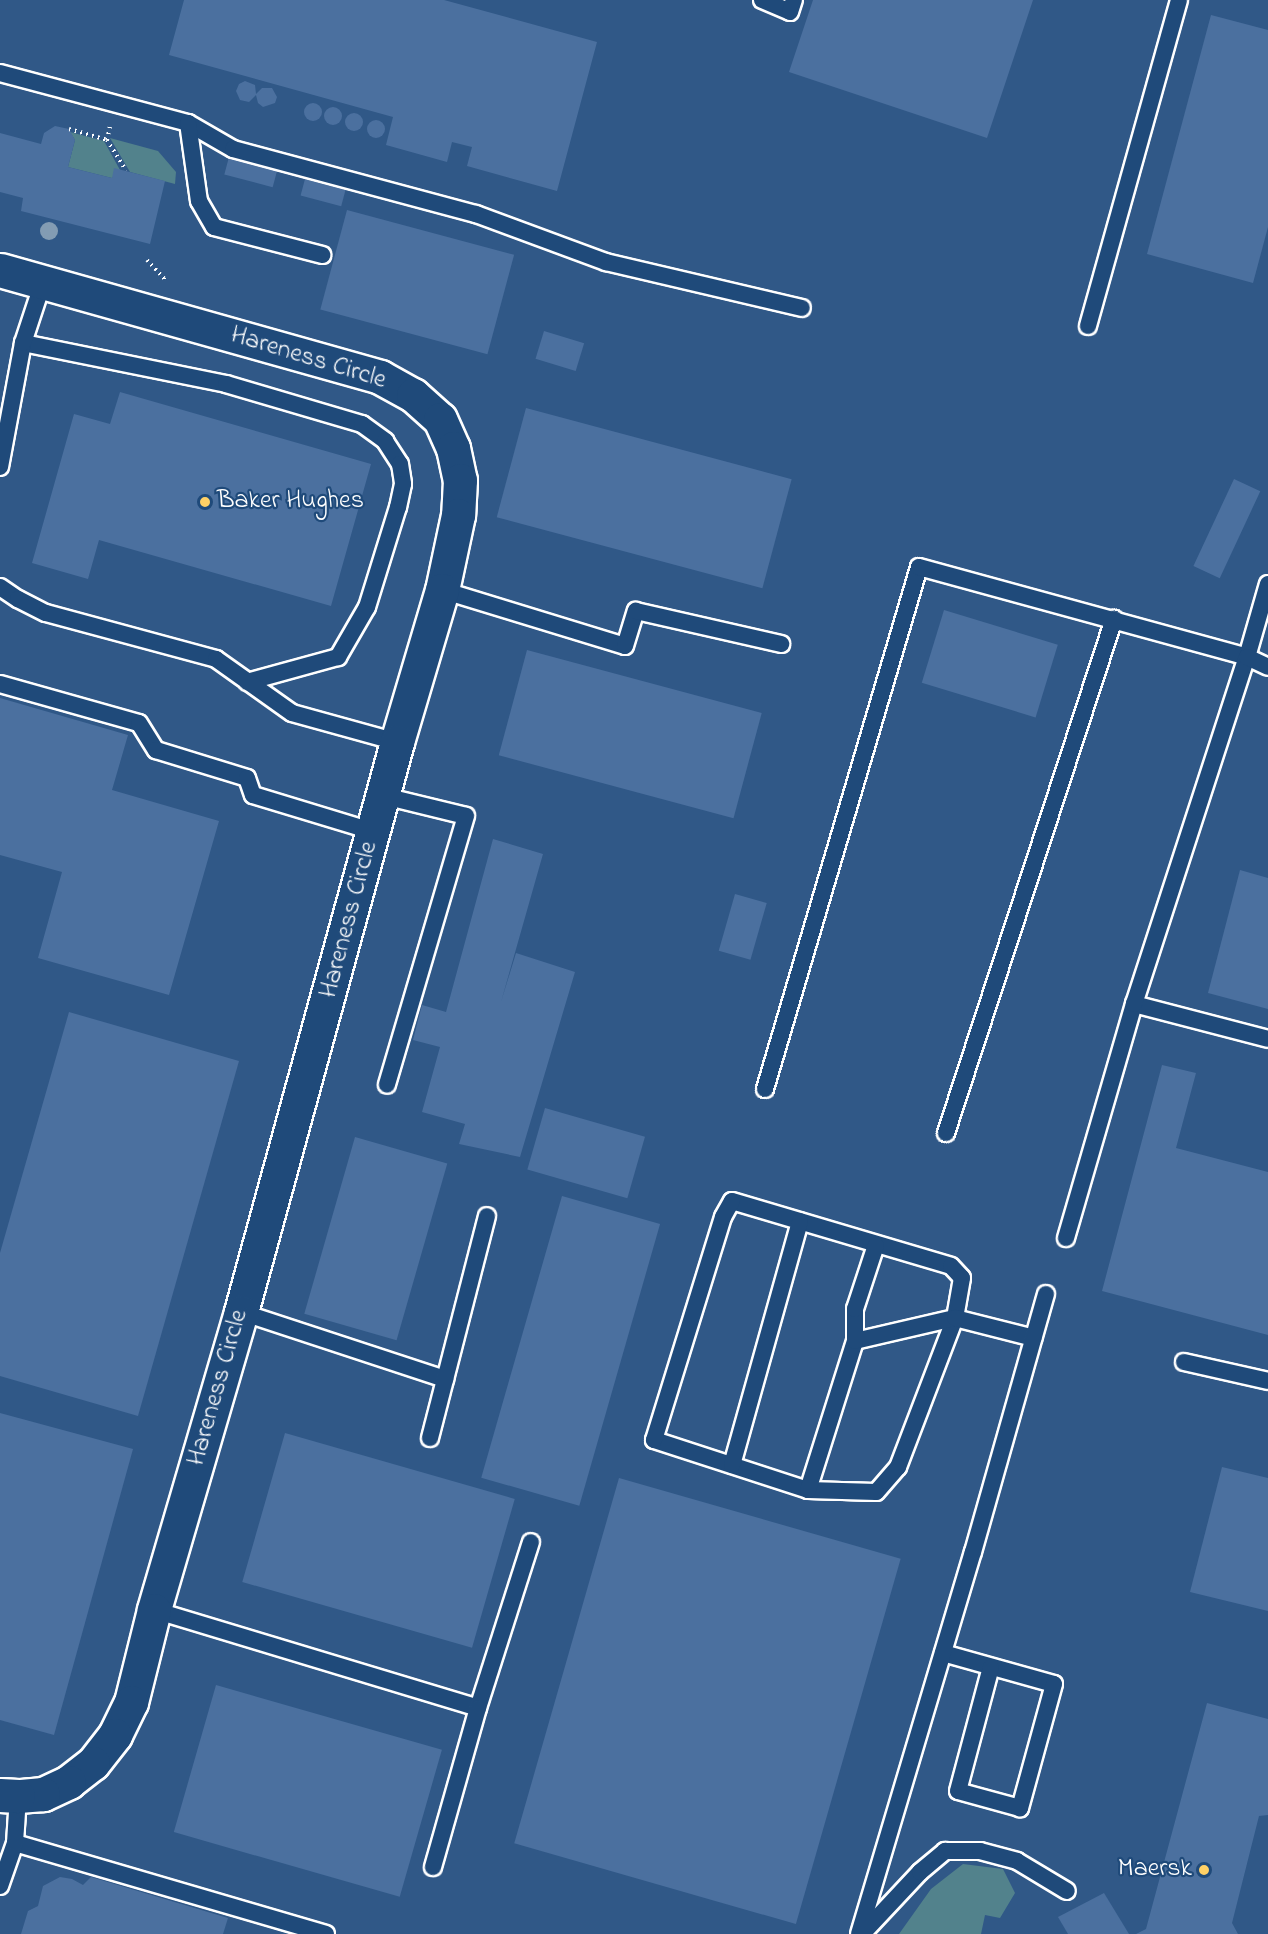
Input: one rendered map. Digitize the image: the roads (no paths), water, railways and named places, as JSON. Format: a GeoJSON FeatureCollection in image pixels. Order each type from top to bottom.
{"type":"FeatureCollection","features":[{"type":"Feature","properties":{"kind":"street","name":"Hareness Circle"},"geometry":{"type":"LineString","coordinates":[[0,270],[380,376],[413,395],[440,419],[453,448],[460,480],[458,515],[442,590],[397,742],[375,832],[241,1312],[154,1610],[131,1702],[116,1735],[93,1763],[69,1782],[43,1794],[9,1796]]}},
{"type":"Feature","properties":{"kind":"lane"},"geometry":{"type":"LineString","coordinates":[[762,0],[790,12],[794,0]]}},
{"type":"Feature","properties":{"kind":"lane"},"geometry":{"type":"LineString","coordinates":[[1088,326],[1179,0]]}},
{"type":"Feature","properties":{"kind":"lane"},"geometry":{"type":"LineString","coordinates":[[0,73],[188,123],[233,149],[476,214],[606,262],[802,308]]}},
{"type":"Feature","properties":{"kind":"lane"},"geometry":{"type":"LineString","coordinates":[[188,123],[199,201],[214,227],[322,255]]}},
{"type":"Feature","properties":{"kind":"lane"},"geometry":{"type":"LineString","coordinates":[[0,467],[24,343],[42,282]]}},
{"type":"Feature","properties":{"kind":"lane"},"geometry":{"type":"LineString","coordinates":[[24,343],[226,384],[363,424],[385,441],[400,464],[403,484],[367,607],[338,657],[247,682]]}},
{"type":"Feature","properties":{"kind":"lane"},"geometry":{"type":"LineString","coordinates":[[765,1089],[919,567],[1247,657],[1268,667]]}},
{"type":"Feature","properties":{"kind":"lane"},"geometry":{"type":"LineString","coordinates":[[1066,1238],[1134,1004],[1247,657],[1268,584]]}},
{"type":"Feature","properties":{"kind":"lane"},"geometry":{"type":"LineString","coordinates":[[0,587],[18,600],[46,613],[216,659],[292,713],[397,742]]}},
{"type":"Feature","properties":{"kind":"lane"},"geometry":{"type":"LineString","coordinates":[[442,590],[625,646],[636,611],[781,644]]}},
{"type":"Feature","properties":{"kind":"lane"},"geometry":{"type":"LineString","coordinates":[[946,1133],[1114,619]]}},
{"type":"Feature","properties":{"kind":"lane"},"geometry":{"type":"LineString","coordinates":[[0,684],[139,723],[156,750],[247,778],[253,795],[375,832]]}},
{"type":"Feature","properties":{"kind":"lane"},"geometry":{"type":"LineString","coordinates":[[384,796],[466,816],[387,1085]]}},
{"type":"Feature","properties":{"kind":"lane"},"geometry":{"type":"LineString","coordinates":[[1134,1004],[1268,1039]]}},
{"type":"Feature","properties":{"kind":"lane"},"geometry":{"type":"LineString","coordinates":[[732,1201],[800,1221],[951,1266],[962,1278],[955,1318],[898,1467],[876,1492],[808,1490],[654,1440],[723,1217],[732,1201]]}},
{"type":"Feature","properties":{"kind":"lane"},"geometry":{"type":"LineString","coordinates":[[430,1438],[487,1216]]}},
{"type":"Feature","properties":{"kind":"lane"},"geometry":{"type":"LineString","coordinates":[[732,1465],[800,1221]]}},
{"type":"Feature","properties":{"kind":"lane"},"geometry":{"type":"LineString","coordinates":[[808,1490],[855,1341],[855,1310],[876,1245]]}},
{"type":"Feature","properties":{"kind":"lane"},"geometry":{"type":"LineString","coordinates":[[861,1934],[1046,1294]]}},
{"type":"Feature","properties":{"kind":"lane"},"geometry":{"type":"LineString","coordinates":[[241,1312],[445,1379]]}},
{"type":"Feature","properties":{"kind":"lane"},"geometry":{"type":"LineString","coordinates":[[855,1341],[955,1318],[1034,1338]]}},
{"type":"Feature","properties":{"kind":"lane"},"geometry":{"type":"LineString","coordinates":[[1184,1362],[1268,1381]]}},
{"type":"Feature","properties":{"kind":"lane"},"geometry":{"type":"LineString","coordinates":[[434,1867],[478,1708],[531,1542]]}},
{"type":"Feature","properties":{"kind":"lane"},"geometry":{"type":"LineString","coordinates":[[154,1610],[478,1708]]}},
{"type":"Feature","properties":{"kind":"lane"},"geometry":{"type":"LineString","coordinates":[[943,1653],[1054,1684],[1020,1808],[958,1791],[991,1667]]}},
{"type":"Feature","properties":{"kind":"lane"},"geometry":{"type":"LineString","coordinates":[[0,1886],[15,1843],[9,1796]]}},
{"type":"Feature","properties":{"kind":"lane"},"geometry":{"type":"LineString","coordinates":[[15,1843],[326,1934]]}},
{"type":"Feature","properties":{"kind":"lane"},"geometry":{"type":"LineString","coordinates":[[861,1934],[920,1872],[945,1851],[980,1851],[1017,1861],[1067,1892]]}},
{"type":"Feature","properties":{"kind":"place","name":"Baker Hughes"},"geometry":{"type":"Point","coordinates":[205,502]}},
{"type":"Feature","properties":{"kind":"place","name":"Maersk"},"geometry":{"type":"Point","coordinates":[1204,1870]}}]}
